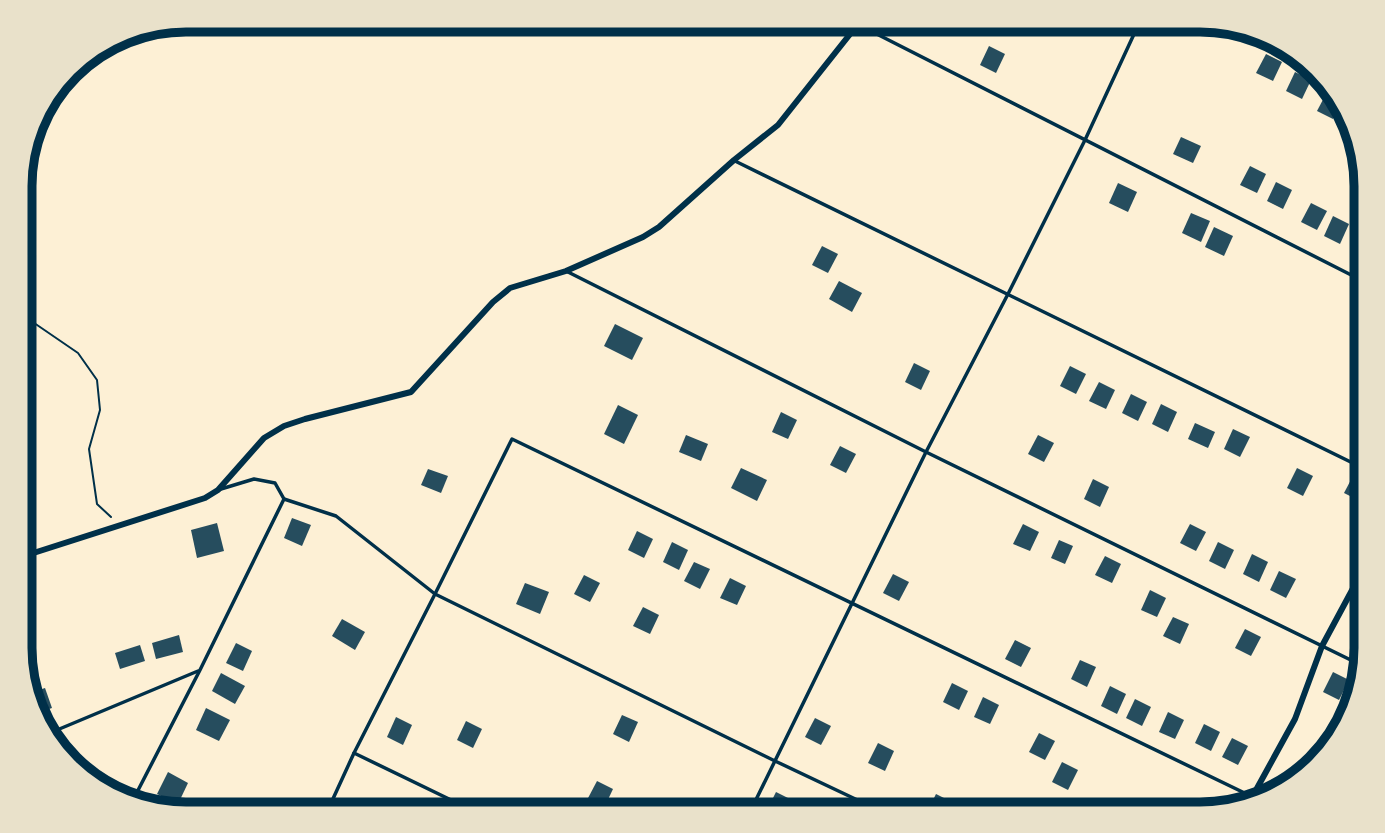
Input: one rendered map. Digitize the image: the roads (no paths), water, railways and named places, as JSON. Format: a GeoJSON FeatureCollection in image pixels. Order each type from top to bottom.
{"type":"FeatureCollection","features":[{"type":"Feature","properties":{"kind":"street"},"geometry":{"type":"LineString","coordinates":[[32,552],[205,498],[218,490],[264,438],[284,426],[411,392],[493,302],[510,288],[566,271],[643,237],[659,227],[778,125],[852,32]]}},
{"type":"Feature","properties":{"kind":"street"},"geometry":{"type":"LineString","coordinates":[[1258,790],[1295,719],[1322,646],[1353,588]]}},
{"type":"Feature","properties":{"kind":"lane"},"geometry":{"type":"LineString","coordinates":[[879,32],[1353,276]]}},
{"type":"Feature","properties":{"kind":"lane"},"geometry":{"type":"LineString","coordinates":[[755,801],[926,452],[1085,140],[1135,32]]}},
{"type":"Feature","properties":{"kind":"lane"},"geometry":{"type":"LineString","coordinates":[[734,160],[1353,462]]}},
{"type":"Feature","properties":{"kind":"lane"},"geometry":{"type":"LineString","coordinates":[[566,271],[926,452],[1353,661]]}},
{"type":"Feature","properties":{"kind":"lane"},"geometry":{"type":"LineString","coordinates":[[332,802],[512,439],[1244,794]]}},
{"type":"Feature","properties":{"kind":"lane"},"geometry":{"type":"LineString","coordinates":[[218,490],[254,479],[275,483],[284,499],[336,516],[435,594],[860,801]]}},
{"type":"Feature","properties":{"kind":"lane"},"geometry":{"type":"LineString","coordinates":[[136,793],[284,499]]}},
{"type":"Feature","properties":{"kind":"lane"},"geometry":{"type":"LineString","coordinates":[[56,731],[200,670]]}},
{"type":"Feature","properties":{"kind":"lane"},"geometry":{"type":"LineString","coordinates":[[354,753],[455,802]]}}]}
